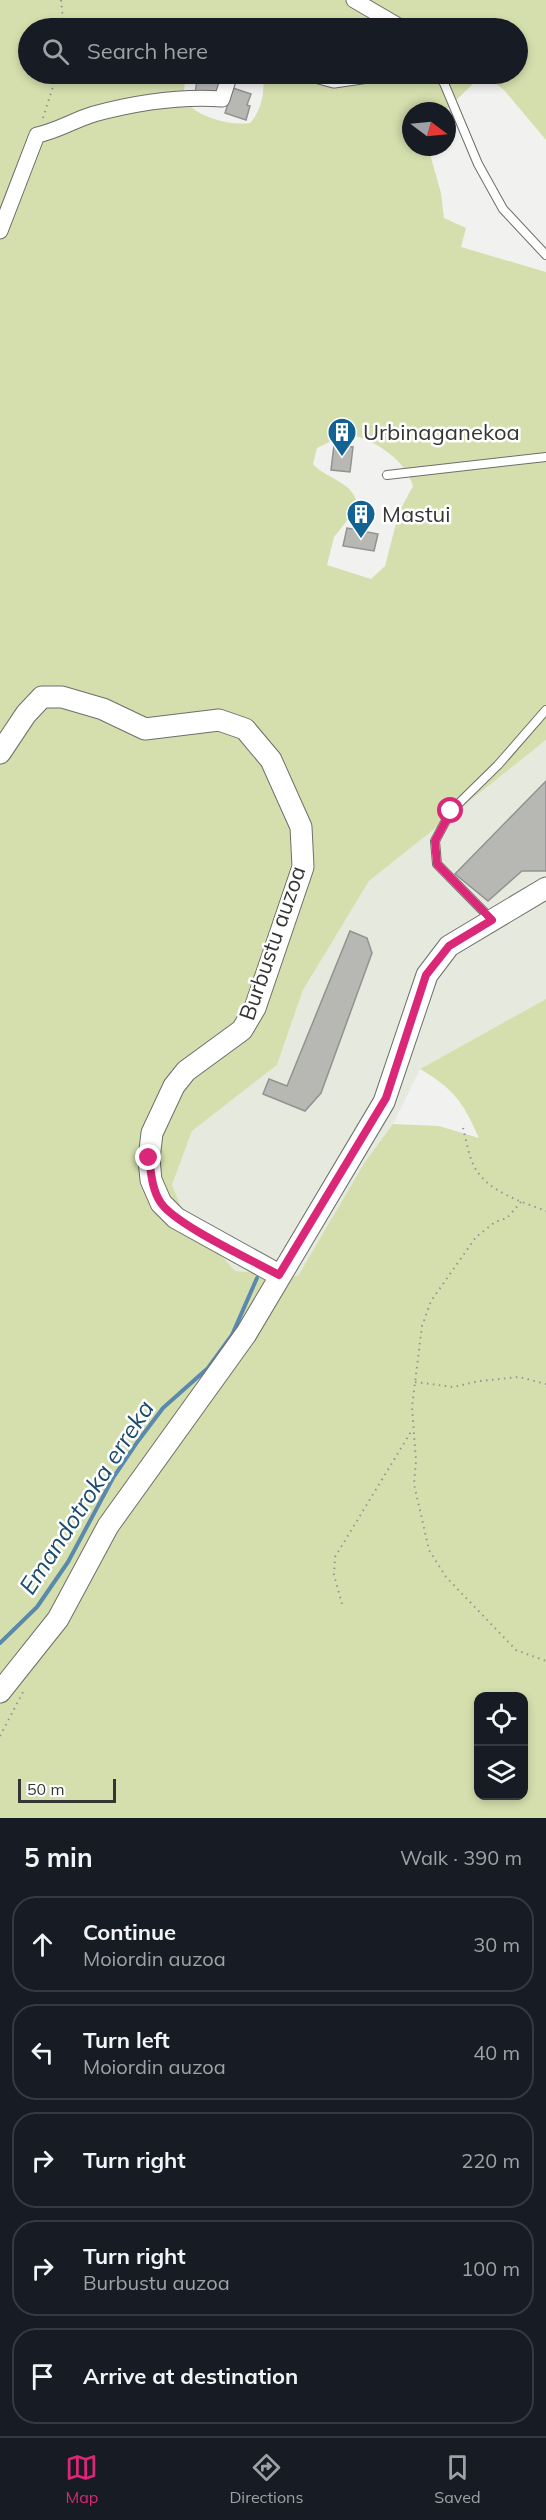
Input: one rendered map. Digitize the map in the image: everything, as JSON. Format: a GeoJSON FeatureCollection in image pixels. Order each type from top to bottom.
{"type":"FeatureCollection","features":[{"type":"Feature","properties":{"kind":"street"},"geometry":{"type":"LineString","coordinates":[[354,0],[385,18]]}},
{"type":"Feature","properties":{"kind":"street"},"geometry":{"type":"LineString","coordinates":[[0,231],[37,135],[92,115],[150,102],[194,97],[222,99],[227,84]]}},
{"type":"Feature","properties":{"kind":"street","name":"Burbustu auzoa"},"geometry":{"type":"LineString","coordinates":[[0,753],[26,714],[42,697],[62,697],[104,709],[146,729],[219,720],[245,729],[271,760],[301,827],[303,867],[255,1008],[242,1030],[186,1071],[174,1086],[152,1133],[149,1158],[151,1180],[161,1203],[176,1218],[279,1275]]}},
{"type":"Feature","properties":{"kind":"street"},"geometry":{"type":"LineString","coordinates":[[0,1692],[58,1619],[108,1526],[246,1334],[386,1098],[426,975],[449,946],[546,888]]}},
{"type":"Feature","properties":{"kind":"lane"},"geometry":{"type":"LineString","coordinates":[[444,84],[478,164],[503,209],[546,255]]}},
{"type":"Feature","properties":{"kind":"lane"},"geometry":{"type":"LineString","coordinates":[[387,475],[546,457]]}},
{"type":"Feature","properties":{"kind":"lane"},"geometry":{"type":"LineString","coordinates":[[492,920],[437,864],[435,841],[451,811],[498,765],[546,710]]}},
{"type":"Feature","properties":{"kind":"path"},"geometry":{"type":"LineString","coordinates":[[61,0],[63,18]]}},
{"type":"Feature","properties":{"kind":"path"},"geometry":{"type":"LineString","coordinates":[[37,135],[54,84]]}},
{"type":"Feature","properties":{"kind":"path"},"geometry":{"type":"LineString","coordinates":[[463,1128],[473,1165],[485,1180],[510,1198],[546,1211]]}},
{"type":"Feature","properties":{"kind":"path"},"geometry":{"type":"LineString","coordinates":[[521,1202],[507,1218],[495,1222],[476,1237],[431,1301],[422,1326],[415,1382],[412,1430],[416,1461],[414,1484],[429,1550],[446,1577],[516,1650],[546,1661]]}},
{"type":"Feature","properties":{"kind":"path"},"geometry":{"type":"LineString","coordinates":[[415,1382],[453,1387],[480,1381],[519,1377],[546,1384]]}},
{"type":"Feature","properties":{"kind":"path"},"geometry":{"type":"LineString","coordinates":[[342,1604],[334,1575],[335,1557],[412,1430]]}},
{"type":"Feature","properties":{"kind":"shaded area"},"geometry":{"type":"Polygon","coordinates":[[[546,740],[546,999],[420,1069],[393,1124],[298,1276],[235,1271],[184,1214],[172,1185],[192,1131],[277,1065],[303,990],[369,881],[546,740]]]}},
{"type":"Feature","properties":{"kind":"green space"},"geometry":{"type":"Polygon","coordinates":[[[0,0],[546,0],[546,140],[496,84],[528,84],[528,18],[18,18],[18,84],[185,84],[185,98],[196,110],[213,119],[242,124],[250,123],[257,113],[262,100],[264,84],[473,84],[454,102],[402,102],[402,156],[431,156],[441,193],[444,218],[466,228],[461,247],[546,272],[546,740],[369,881],[303,990],[277,1065],[192,1131],[172,1185],[184,1214],[235,1271],[298,1276],[365,1162],[393,1124],[439,1126],[479,1138],[468,1115],[456,1098],[441,1083],[420,1069],[546,999],[546,1818],[0,1818],[0,0]],[[352,435],[342,436],[317,448],[313,464],[348,488],[356,500],[353,513],[334,537],[327,565],[371,579],[385,566],[399,512],[413,486],[397,460],[380,447],[352,435]]]}},
{"type":"Feature","properties":{"kind":"building"},"geometry":{"type":"Polygon","coordinates":[[[196,84],[223,84],[221,97],[195,93],[196,84]]]}},
{"type":"Feature","properties":{"kind":"building"},"geometry":{"type":"Polygon","coordinates":[[[233,88],[251,94],[247,105],[250,106],[246,120],[225,113],[233,88]]]}},
{"type":"Feature","properties":{"kind":"building","name":"Urbinaganekoa"},"geometry":{"type":"Polygon","coordinates":[[[334,445],[353,447],[350,472],[331,470],[334,445]]]}},
{"type":"Feature","properties":{"kind":"building","name":"Mastui"},"geometry":{"type":"Polygon","coordinates":[[[347,528],[378,534],[374,551],[343,546],[347,528]]]}},
{"type":"Feature","properties":{"kind":"building"},"geometry":{"type":"Polygon","coordinates":[[[546,781],[546,871],[522,871],[488,901],[455,874],[546,781]]]}},
{"type":"Feature","properties":{"kind":"building"},"geometry":{"type":"Polygon","coordinates":[[[350,931],[367,938],[372,953],[321,1093],[305,1111],[263,1094],[269,1079],[287,1086],[350,931]]]}},
{"type":"Feature","properties":{"kind":"waterway","name":"Emandotroka erreka"},"geometry":{"type":"LineString","coordinates":[[0,1643],[37,1607],[68,1562],[113,1478],[138,1441],[163,1408],[208,1368],[232,1335],[257,1278]]}},
{"type":"Feature","properties":{"kind":"place","name":"Urbinaganekoa"},"geometry":{"type":"Point","coordinates":[342,458]}},
{"type":"Feature","properties":{"kind":"place","name":"Mastui"},"geometry":{"type":"Point","coordinates":[361,540]}},
{"type":"Feature","properties":{"kind":"route"},"geometry":{"type":"LineString","coordinates":[[149,1158],[151,1180],[161,1203],[176,1218],[279,1275],[386,1098],[426,975],[449,946],[492,920],[437,864],[435,841],[451,811]]}}]}
